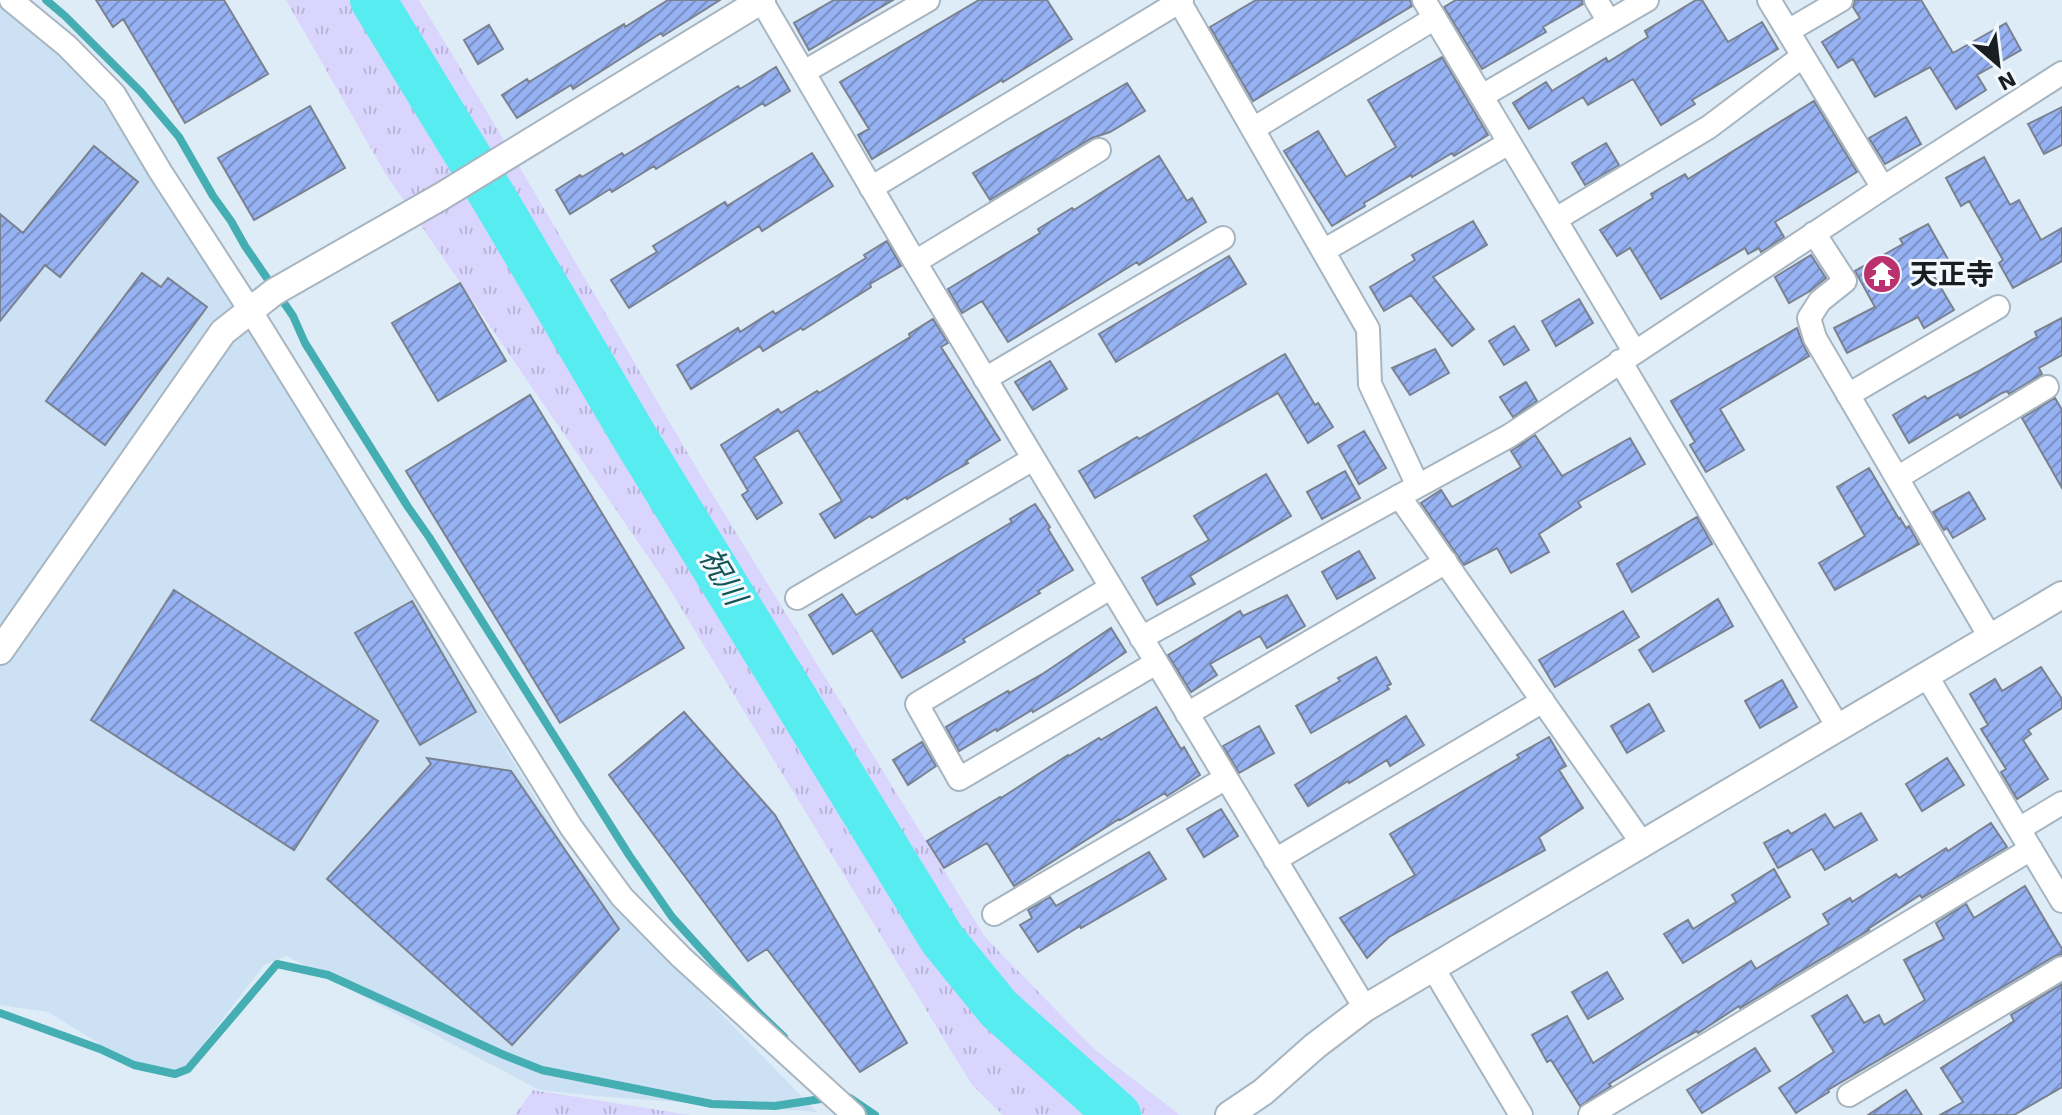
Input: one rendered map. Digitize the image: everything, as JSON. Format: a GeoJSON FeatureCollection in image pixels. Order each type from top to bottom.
{"type":"FeatureCollection","features":[{"type":"Feature","properties":{"kind":"street"},"geometry":{"type":"LineString","coordinates":[[11,0],[67,46],[114,94],[571,827],[622,897],[681,957],[854,1115]]}},
{"type":"Feature","properties":{"kind":"street"},"geometry":{"type":"LineString","coordinates":[[0,651],[223,332],[274,292],[442,196],[761,0],[1110,588],[1365,1008]]}},
{"type":"Feature","properties":{"kind":"street"},"geometry":{"type":"LineString","coordinates":[[804,72],[928,0]]}},
{"type":"Feature","properties":{"kind":"street"},"geometry":{"type":"LineString","coordinates":[[1596,0],[1609,22]]}},
{"type":"Feature","properties":{"kind":"street"},"geometry":{"type":"LineString","coordinates":[[1482,96],[1647,0]]}},
{"type":"Feature","properties":{"kind":"street"},"geometry":{"type":"LineString","coordinates":[[1769,0],[1883,188]]}},
{"type":"Feature","properties":{"kind":"street"},"geometry":{"type":"LineString","coordinates":[[1788,31],[1841,0]]}},
{"type":"Feature","properties":{"kind":"street"},"geometry":{"type":"LineString","coordinates":[[871,188],[1181,1],[1368,329],[1370,384],[1408,491],[1446,562],[1642,843]]}},
{"type":"Feature","properties":{"kind":"street"},"geometry":{"type":"LineString","coordinates":[[1253,129],[1430,9],[1556,219],[1627,356],[1838,727]]}},
{"type":"Feature","properties":{"kind":"street"},"geometry":{"type":"LineString","coordinates":[[1556,219],[1709,127],[1803,56]]}},
{"type":"Feature","properties":{"kind":"street"},"geometry":{"type":"LineString","coordinates":[[1141,638],[1509,436],[2062,73]]}},
{"type":"Feature","properties":{"kind":"street"},"geometry":{"type":"LineString","coordinates":[[1323,251],[1509,143]]}},
{"type":"Feature","properties":{"kind":"street"},"geometry":{"type":"LineString","coordinates":[[915,262],[1099,150]]}},
{"type":"Feature","properties":{"kind":"street"},"geometry":{"type":"LineString","coordinates":[[1814,233],[1845,281],[1820,301],[1809,318],[1815,338],[1990,637]]}},
{"type":"Feature","properties":{"kind":"street"},"geometry":{"type":"LineString","coordinates":[[985,379],[1223,238]]}},
{"type":"Feature","properties":{"kind":"street"},"geometry":{"type":"LineString","coordinates":[[1848,395],[1998,307]]}},
{"type":"Feature","properties":{"kind":"street"},"geometry":{"type":"LineString","coordinates":[[1897,478],[2047,387]]}},
{"type":"Feature","properties":{"kind":"street"},"geometry":{"type":"LineString","coordinates":[[797,598],[1033,459]]}},
{"type":"Feature","properties":{"kind":"street"},"geometry":{"type":"LineString","coordinates":[[1187,714],[1446,562]]}},
{"type":"Feature","properties":{"kind":"street"},"geometry":{"type":"LineString","coordinates":[[1110,588],[917,704],[959,779],[1156,663]]}},
{"type":"Feature","properties":{"kind":"street"},"geometry":{"type":"LineString","coordinates":[[1229,1115],[1263,1092],[1315,1046],[1365,1008],[2062,595]]}},
{"type":"Feature","properties":{"kind":"street"},"geometry":{"type":"LineString","coordinates":[[1926,675],[2062,901]]}},
{"type":"Feature","properties":{"kind":"street"},"geometry":{"type":"LineString","coordinates":[[1275,860],[1543,701]]}},
{"type":"Feature","properties":{"kind":"street"},"geometry":{"type":"LineString","coordinates":[[994,914],[1226,778]]}},
{"type":"Feature","properties":{"kind":"street"},"geometry":{"type":"LineString","coordinates":[[2019,829],[2062,803]]}},
{"type":"Feature","properties":{"kind":"street"},"geometry":{"type":"LineString","coordinates":[[1590,1115],[2031,849]]}},
{"type":"Feature","properties":{"kind":"street"},"geometry":{"type":"LineString","coordinates":[[1433,968],[1521,1115]]}},
{"type":"Feature","properties":{"kind":"street"},"geometry":{"type":"LineString","coordinates":[[1849,1095],[2062,968]]}},
{"type":"Feature","properties":{"kind":"shaded area"},"geometry":{"type":"Polygon","coordinates":[[[0,7],[77,62],[260,348],[577,866],[817,1112],[539,1090],[287,956],[264,965],[182,1072],[145,1072],[48,1012],[0,1005],[0,7]]]}},
{"type":"Feature","properties":{"kind":"green space"},"geometry":{"type":"Polygon","coordinates":[[[286,0],[419,0],[700,474],[985,937],[1094,1049],[1180,1115],[1003,1115],[972,1085],[664,580],[385,173],[286,0]]]}},
{"type":"Feature","properties":{"kind":"green space"},"geometry":{"type":"Polygon","coordinates":[[[533,1090],[690,1115],[515,1115],[533,1090]]]}},
{"type":"Feature","properties":{"kind":"building"},"geometry":{"type":"Polygon","coordinates":[[[96,0],[224,0],[268,74],[185,123],[123,19],[113,27],[96,0]]]}},
{"type":"Feature","properties":{"kind":"building"},"geometry":{"type":"Polygon","coordinates":[[[668,0],[720,0],[573,89],[571,85],[517,118],[502,95],[668,0]]]}},
{"type":"Feature","properties":{"kind":"building"},"geometry":{"type":"Polygon","coordinates":[[[834,0],[893,0],[809,50],[794,23],[834,0]]]}},
{"type":"Feature","properties":{"kind":"building"},"geometry":{"type":"Polygon","coordinates":[[[979,0],[1047,0],[1072,39],[872,159],[858,135],[869,129],[840,82],[979,0]]]}},
{"type":"Feature","properties":{"kind":"building"},"geometry":{"type":"Polygon","coordinates":[[[1256,0],[1410,0],[1412,6],[1253,101],[1210,27],[1256,0]]]}},
{"type":"Feature","properties":{"kind":"building"},"geometry":{"type":"Polygon","coordinates":[[[1456,0],[1582,0],[1583,4],[1543,27],[1546,32],[1482,69],[1444,7],[1456,0]]]}},
{"type":"Feature","properties":{"kind":"building"},"geometry":{"type":"Polygon","coordinates":[[[1696,0],[1702,0],[1728,42],[1762,22],[1778,49],[1692,100],[1695,104],[1661,125],[1633,79],[1588,105],[1583,97],[1529,129],[1513,103],[1546,82],[1552,91],[1606,58],[1608,62],[1648,37],[1645,31],[1696,0]]]}},
{"type":"Feature","properties":{"kind":"building"},"geometry":{"type":"Polygon","coordinates":[[[1855,0],[1921,0],[1953,53],[2006,23],[2021,50],[1977,75],[1986,90],[1956,109],[1930,67],[1875,97],[1853,59],[1838,68],[1822,42],[1860,18],[1853,7],[1855,0]]]}},
{"type":"Feature","properties":{"kind":"building"},"geometry":{"type":"Polygon","coordinates":[[[489,25],[503,49],[478,64],[464,40],[489,25]]]}},
{"type":"Feature","properties":{"kind":"building"},"geometry":{"type":"Polygon","coordinates":[[[1442,57],[1488,135],[1454,156],[1452,153],[1411,175],[1332,226],[1284,151],[1318,131],[1346,177],[1396,147],[1368,100],[1442,57]]]}},
{"type":"Feature","properties":{"kind":"building"},"geometry":{"type":"Polygon","coordinates":[[[776,67],[790,91],[765,106],[763,103],[656,169],[654,166],[612,192],[610,189],[570,214],[556,190],[622,153],[624,156],[738,86],[740,89],[776,67]]]}},
{"type":"Feature","properties":{"kind":"building"},"geometry":{"type":"Polygon","coordinates":[[[1127,83],[1145,111],[1110,132],[1092,138],[990,200],[973,173],[1127,83]]]}},
{"type":"Feature","properties":{"kind":"building"},"geometry":{"type":"Polygon","coordinates":[[[1814,101],[1857,172],[1775,222],[1784,237],[1761,252],[1759,248],[1748,254],[1745,248],[1661,299],[1630,248],[1617,256],[1600,230],[1653,198],[1651,194],[1685,174],[1688,179],[1814,101]]]}},
{"type":"Feature","properties":{"kind":"building"},"geometry":{"type":"Polygon","coordinates":[[[310,106],[345,168],[254,220],[218,158],[310,106]]]}},
{"type":"Feature","properties":{"kind":"building"},"geometry":{"type":"Polygon","coordinates":[[[2062,107],[2062,145],[2044,154],[2028,124],[2062,107]]]}},
{"type":"Feature","properties":{"kind":"building"},"geometry":{"type":"Polygon","coordinates":[[[1906,117],[1921,144],[1885,164],[1869,138],[1906,117]]]}},
{"type":"Feature","properties":{"kind":"building"},"geometry":{"type":"Polygon","coordinates":[[[1606,143],[1619,165],[1585,185],[1572,163],[1606,143]]]}},
{"type":"Feature","properties":{"kind":"building"},"geometry":{"type":"Polygon","coordinates":[[[94,146],[138,182],[60,277],[45,265],[0,321],[0,214],[23,233],[94,146]]]}},
{"type":"Feature","properties":{"kind":"building"},"geometry":{"type":"Polygon","coordinates":[[[812,153],[833,186],[762,231],[759,226],[629,308],[611,280],[657,252],[653,246],[725,202],[727,206],[812,153]]]}},
{"type":"Feature","properties":{"kind":"building"},"geometry":{"type":"Polygon","coordinates":[[[1159,156],[1187,201],[1192,198],[1206,222],[1008,342],[982,301],[962,313],[948,289],[1040,233],[1038,229],[1159,156]]]}},
{"type":"Feature","properties":{"kind":"building"},"geometry":{"type":"Polygon","coordinates":[[[1984,157],[2010,205],[2019,200],[2041,240],[2062,228],[2062,261],[2013,288],[1999,263],[2003,260],[1969,201],[1961,206],[1946,178],[1984,157]]]}},
{"type":"Feature","properties":{"kind":"building"},"geometry":{"type":"Polygon","coordinates":[[[1473,221],[1487,245],[1433,277],[1474,329],[1452,346],[1411,295],[1384,311],[1370,287],[1415,260],[1412,255],[1473,221]]]}},
{"type":"Feature","properties":{"kind":"building"},"geometry":{"type":"Polygon","coordinates":[[[1928,224],[1949,261],[1931,271],[1954,310],[1924,328],[1918,317],[1847,353],[1834,328],[1875,307],[1855,271],[1903,244],[1900,239],[1928,224]]]}},
{"type":"Feature","properties":{"kind":"building"},"geometry":{"type":"Polygon","coordinates":[[[887,241],[901,266],[803,330],[801,328],[763,351],[760,346],[691,389],[677,365],[738,328],[740,332],[773,311],[775,314],[866,258],[864,255],[887,241]]]}},
{"type":"Feature","properties":{"kind":"building"},"geometry":{"type":"Polygon","coordinates":[[[1811,255],[1826,278],[1789,303],[1775,277],[1811,255]]]}},
{"type":"Feature","properties":{"kind":"building"},"geometry":{"type":"Polygon","coordinates":[[[1229,256],[1246,284],[1116,362],[1099,334],[1229,256]]]}},
{"type":"Feature","properties":{"kind":"building"},"geometry":{"type":"Polygon","coordinates":[[[142,273],[161,287],[168,278],[207,307],[105,445],[46,401],[142,273]]]}},
{"type":"Feature","properties":{"kind":"building"},"geometry":{"type":"Polygon","coordinates":[[[460,283],[506,361],[438,401],[392,323],[460,283]]]}},
{"type":"Feature","properties":{"kind":"building"},"geometry":{"type":"Polygon","coordinates":[[[1579,299],[1593,323],[1556,346],[1542,321],[1579,299]]]}},
{"type":"Feature","properties":{"kind":"building"},"geometry":{"type":"Polygon","coordinates":[[[2062,318],[2062,355],[2039,368],[2042,374],[1960,418],[1958,414],[1909,443],[1893,415],[1977,372],[2037,337],[2035,332],[2062,318]]]}},
{"type":"Feature","properties":{"kind":"building"},"geometry":{"type":"Polygon","coordinates":[[[933,319],[948,343],[941,347],[1000,440],[966,461],[968,463],[835,538],[820,514],[842,501],[798,430],[754,457],[782,503],[757,519],[742,495],[748,491],[721,445],[778,409],[781,413],[817,391],[819,393],[910,337],[909,334],[933,319]]]}},
{"type":"Feature","properties":{"kind":"building"},"geometry":{"type":"Polygon","coordinates":[[[1514,326],[1529,350],[1504,365],[1489,341],[1514,326]]]}},
{"type":"Feature","properties":{"kind":"building"},"geometry":{"type":"Polygon","coordinates":[[[1797,328],[1809,356],[1720,409],[1744,450],[1706,472],[1690,445],[1695,442],[1671,401],[1797,328]]]}},
{"type":"Feature","properties":{"kind":"building"},"geometry":{"type":"Polygon","coordinates":[[[1435,349],[1449,373],[1410,395],[1392,368],[1435,349]]]}},
{"type":"Feature","properties":{"kind":"building"},"geometry":{"type":"Polygon","coordinates":[[[1285,354],[1315,405],[1318,403],[1333,427],[1308,443],[1278,393],[1095,498],[1079,471],[1285,354]]]}},
{"type":"Feature","properties":{"kind":"building"},"geometry":{"type":"Polygon","coordinates":[[[1050,361],[1067,389],[1033,410],[1015,382],[1050,361]]]}},
{"type":"Feature","properties":{"kind":"building"},"geometry":{"type":"Polygon","coordinates":[[[1526,382],[1537,401],[1513,417],[1500,397],[1526,382]]]}},
{"type":"Feature","properties":{"kind":"building"},"geometry":{"type":"Polygon","coordinates":[[[530,395],[684,648],[560,723],[406,471],[530,395]]]}},
{"type":"Feature","properties":{"kind":"building"},"geometry":{"type":"Polygon","coordinates":[[[2055,398],[2062,410],[2062,488],[2022,418],[2055,398]]]}},
{"type":"Feature","properties":{"kind":"building"},"geometry":{"type":"Polygon","coordinates":[[[1364,431],[1386,468],[1359,484],[1338,446],[1364,431]]]}},
{"type":"Feature","properties":{"kind":"building"},"geometry":{"type":"Polygon","coordinates":[[[1535,435],[1562,476],[1630,438],[1645,464],[1578,502],[1581,507],[1539,534],[1549,552],[1511,573],[1497,548],[1464,565],[1421,503],[1441,490],[1452,507],[1521,467],[1511,451],[1535,435]]]}},
{"type":"Feature","properties":{"kind":"building"},"geometry":{"type":"Polygon","coordinates":[[[1869,468],[1899,519],[1906,528],[1909,526],[1919,544],[1835,590],[1819,563],[1865,536],[1837,487],[1869,468]]]}},
{"type":"Feature","properties":{"kind":"building"},"geometry":{"type":"Polygon","coordinates":[[[1345,471],[1360,498],[1322,519],[1307,492],[1345,471]]]}},
{"type":"Feature","properties":{"kind":"building"},"geometry":{"type":"Polygon","coordinates":[[[1266,474],[1291,516],[1190,576],[1195,584],[1157,605],[1142,578],[1209,540],[1194,516],[1266,474]]]}},
{"type":"Feature","properties":{"kind":"building"},"geometry":{"type":"Polygon","coordinates":[[[1969,492],[1985,519],[1953,538],[1933,512],[1969,492]]]}},
{"type":"Feature","properties":{"kind":"building"},"geometry":{"type":"Polygon","coordinates":[[[1035,504],[1073,570],[963,639],[965,642],[902,678],[872,630],[833,654],[809,615],[842,594],[856,615],[1012,522],[1010,519],[1035,504]]]}},
{"type":"Feature","properties":{"kind":"building"},"geometry":{"type":"Polygon","coordinates":[[[1697,517],[1712,544],[1632,592],[1617,564],[1697,517]]]}},
{"type":"Feature","properties":{"kind":"building"},"geometry":{"type":"Polygon","coordinates":[[[1359,551],[1375,578],[1337,599],[1322,572],[1359,551]]]}},
{"type":"Feature","properties":{"kind":"building"},"geometry":{"type":"Polygon","coordinates":[[[174,590],[378,721],[294,850],[91,720],[174,590]]]}},
{"type":"Feature","properties":{"kind":"building"},"geometry":{"type":"Polygon","coordinates":[[[1287,595],[1305,626],[1267,648],[1260,636],[1210,664],[1217,675],[1191,692],[1168,655],[1240,611],[1243,616],[1287,595]]]}},
{"type":"Feature","properties":{"kind":"building"},"geometry":{"type":"Polygon","coordinates":[[[1718,599],[1733,626],[1653,672],[1639,650],[1718,599]]]}},
{"type":"Feature","properties":{"kind":"building"},"geometry":{"type":"Polygon","coordinates":[[[412,601],[476,712],[420,745],[355,633],[412,601]]]}},
{"type":"Feature","properties":{"kind":"building"},"geometry":{"type":"Polygon","coordinates":[[[1623,611],[1639,637],[1555,687],[1539,660],[1623,611]]]}},
{"type":"Feature","properties":{"kind":"building"},"geometry":{"type":"Polygon","coordinates":[[[1111,628],[1126,652],[1033,712],[959,751],[946,727],[1044,673],[1111,628]]]}},
{"type":"Feature","properties":{"kind":"building"},"geometry":{"type":"Polygon","coordinates":[[[1376,657],[1391,684],[1387,686],[1389,689],[1311,733],[1296,706],[1376,657]]]}},
{"type":"Feature","properties":{"kind":"building"},"geometry":{"type":"Polygon","coordinates":[[[2041,667],[2062,699],[2062,708],[2028,730],[2031,734],[2023,740],[2048,779],[2017,799],[2001,772],[2006,769],[1981,729],[1988,725],[1970,694],[1995,679],[2002,691],[2041,667]]]}},
{"type":"Feature","properties":{"kind":"building"},"geometry":{"type":"Polygon","coordinates":[[[1782,680],[1797,707],[1760,728],[1745,701],[1782,680]]]}},
{"type":"Feature","properties":{"kind":"building"},"geometry":{"type":"Polygon","coordinates":[[[1649,704],[1664,731],[1627,753],[1611,726],[1649,704]]]}},
{"type":"Feature","properties":{"kind":"building"},"geometry":{"type":"Polygon","coordinates":[[[1156,707],[1200,775],[1167,796],[1165,793],[1119,819],[1014,886],[987,843],[944,868],[927,841],[1068,755],[1099,738],[1101,740],[1156,707]]]}},
{"type":"Feature","properties":{"kind":"building"},"geometry":{"type":"Polygon","coordinates":[[[684,712],[775,815],[907,1043],[860,1072],[767,949],[748,961],[609,775],[684,712]]]}},
{"type":"Feature","properties":{"kind":"building"},"geometry":{"type":"Polygon","coordinates":[[[1406,716],[1424,745],[1390,766],[1387,760],[1308,806],[1295,785],[1406,716]]]}},
{"type":"Feature","properties":{"kind":"building"},"geometry":{"type":"Polygon","coordinates":[[[1259,726],[1274,753],[1239,773],[1223,746],[1259,726]]]}},
{"type":"Feature","properties":{"kind":"building"},"geometry":{"type":"Polygon","coordinates":[[[1549,737],[1566,766],[1559,770],[1583,808],[1539,837],[1545,850],[1389,937],[1367,958],[1340,918],[1415,875],[1390,834],[1549,737]]]}},
{"type":"Feature","properties":{"kind":"building"},"geometry":{"type":"Polygon","coordinates":[[[922,742],[936,766],[908,785],[893,760],[922,742]]]}},
{"type":"Feature","properties":{"kind":"building"},"geometry":{"type":"Polygon","coordinates":[[[427,758],[511,771],[619,929],[512,1045],[327,879],[431,764],[427,758]]]}},
{"type":"Feature","properties":{"kind":"building"},"geometry":{"type":"Polygon","coordinates":[[[1947,758],[1964,785],[1922,811],[1906,784],[1947,758]]]}},
{"type":"Feature","properties":{"kind":"building"},"geometry":{"type":"Polygon","coordinates":[[[1221,809],[1238,836],[1204,857],[1187,829],[1221,809]]]}},
{"type":"Feature","properties":{"kind":"building"},"geometry":{"type":"Polygon","coordinates":[[[1861,813],[1877,840],[1825,870],[1812,849],[1778,868],[1764,843],[1788,830],[1791,834],[1825,814],[1834,828],[1861,813]]]}},
{"type":"Feature","properties":{"kind":"building"},"geometry":{"type":"Polygon","coordinates":[[[1991,823],[2007,847],[1922,898],[1920,895],[1869,930],[1698,1033],[1660,1052],[1580,1106],[1551,1060],[1547,1062],[1532,1035],[1567,1016],[1593,1063],[1751,961],[1756,969],[1829,924],[1823,914],[1850,898],[1852,902],[1896,874],[1899,878],[1991,823]]]}},
{"type":"Feature","properties":{"kind":"building"},"geometry":{"type":"Polygon","coordinates":[[[1149,852],[1166,879],[1038,952],[1020,925],[1032,918],[1028,910],[1050,897],[1056,906],[1149,852]]]}},
{"type":"Feature","properties":{"kind":"building"},"geometry":{"type":"Polygon","coordinates":[[[1774,869],[1790,897],[1683,963],[1664,934],[1688,920],[1693,929],[1736,902],[1732,895],[1774,869]]]}},
{"type":"Feature","properties":{"kind":"building"},"geometry":{"type":"Polygon","coordinates":[[[2025,886],[2062,954],[1828,1090],[1796,1113],[1779,1088],[1834,1052],[1812,1016],[1847,995],[1864,1023],[1879,1015],[1884,1025],[1925,1000],[1904,960],[1944,939],[1936,923],[1966,904],[1974,918],[2025,886]]]}},
{"type":"Feature","properties":{"kind":"building"},"geometry":{"type":"Polygon","coordinates":[[[1607,972],[1623,999],[1588,1019],[1572,992],[1607,972]]]}},
{"type":"Feature","properties":{"kind":"building"},"geometry":{"type":"Polygon","coordinates":[[[2062,984],[2062,1087],[2014,1115],[1940,1115],[1963,1102],[1941,1068],[2014,1021],[2011,1015],[2062,984]]]}},
{"type":"Feature","properties":{"kind":"building"},"geometry":{"type":"Polygon","coordinates":[[[1755,1048],[1770,1071],[1702,1113],[1687,1090],[1755,1048]]]}},
{"type":"Feature","properties":{"kind":"building"},"geometry":{"type":"Polygon","coordinates":[[[1906,1090],[1922,1115],[1868,1115],[1906,1090]]]}},
{"type":"Feature","properties":{"kind":"waterway"},"geometry":{"type":"LineString","coordinates":[[46,0],[141,92],[179,137],[213,196],[293,316],[305,343],[629,855],[672,917],[784,1037]]}},
{"type":"Feature","properties":{"kind":"waterway","name":"祝川"},"geometry":{"type":"LineString","coordinates":[[373,0],[635,438],[942,939],[999,1009],[1118,1115]]}},
{"type":"Feature","properties":{"kind":"waterway"},"geometry":{"type":"LineString","coordinates":[[0,1013],[100,1049],[134,1065],[175,1074],[188,1069],[277,964],[328,975],[542,1070],[712,1104],[775,1106],[821,1099]]}},
{"type":"Feature","properties":{"kind":"waterway"},"geometry":{"type":"LineString","coordinates":[[850,1098],[875,1115]]}},
{"type":"Feature","properties":{"kind":"place","name":"天正寺"},"geometry":{"type":"Point","coordinates":[1882,274]}}]}
